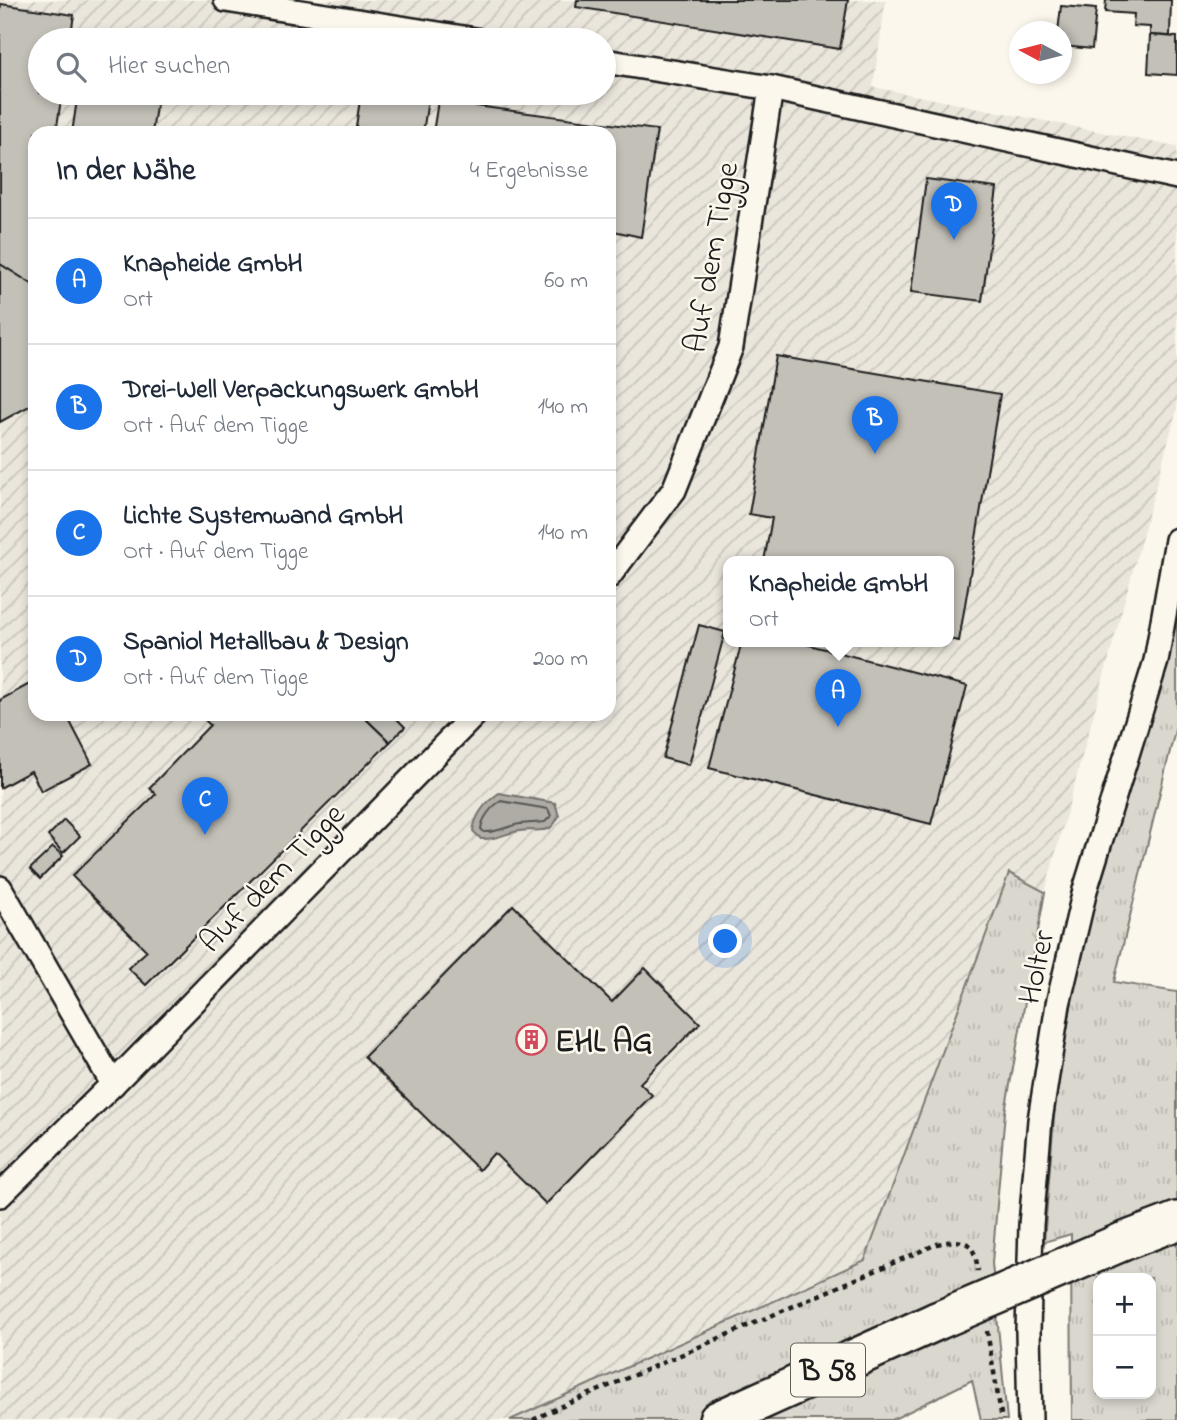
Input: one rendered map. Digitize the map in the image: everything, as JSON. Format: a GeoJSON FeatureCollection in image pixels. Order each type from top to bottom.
{"type":"FeatureCollection","features":[{"type":"Feature","properties":{"kind":"main road","name":"B 58"},"geometry":{"type":"LineString","coordinates":[[718,1420],[937,1321],[1177,1221]]}},
{"type":"Feature","properties":{"kind":"street"},"geometry":{"type":"LineString","coordinates":[[226,0],[401,28]]}},
{"type":"Feature","properties":{"kind":"street"},"geometry":{"type":"LineString","coordinates":[[616,63],[771,88],[1177,177]]}},
{"type":"Feature","properties":{"kind":"street","name":"Auf dem Tigge"},"geometry":{"type":"LineString","coordinates":[[616,567],[674,490],[731,347],[771,88]]}},
{"type":"Feature","properties":{"kind":"street","name":"Holter"},"geometry":{"type":"LineString","coordinates":[[1030,1420],[1028,1331],[1031,1225],[1040,1120],[1058,1004],[1085,890],[1156,661],[1177,540]]}},
{"type":"Feature","properties":{"kind":"street","name":"Auf dem Tigge"},"geometry":{"type":"LineString","coordinates":[[0,1195],[113,1084],[468,721]]}},
{"type":"Feature","properties":{"kind":"street"},"geometry":{"type":"LineString","coordinates":[[0,888],[113,1084]]}},
{"type":"Feature","properties":{"kind":"path"},"geometry":{"type":"LineString","coordinates":[[533,1420],[937,1244],[960,1241],[968,1244],[974,1250],[979,1272]]}},
{"type":"Feature","properties":{"kind":"path"},"geometry":{"type":"LineString","coordinates":[[986,1324],[1002,1420]]}},
{"type":"Feature","properties":{"kind":"shaded area"},"geometry":{"type":"Polygon","coordinates":[[[0,0],[886,0],[873,87],[1177,147],[1177,409],[1045,892],[1008,874],[865,1260],[510,1420],[0,1420],[0,0]]]}},
{"type":"Feature","properties":{"kind":"green space"},"geometry":{"type":"Polygon","coordinates":[[[1177,607],[1177,722],[1114,982],[1177,992],[1177,1420],[1072,1420],[1071,1234],[1044,1242],[1056,1092],[1083,940],[1167,665],[1177,607]]]}},
{"type":"Feature","properties":{"kind":"green space"},"geometry":{"type":"Polygon","coordinates":[[[1009,873],[1045,892],[1005,1112],[992,1263],[1007,1420],[981,1420],[972,1380],[892,1420],[510,1420],[865,1260],[1009,873]]]}},
{"type":"Feature","properties":{"kind":"water"},"geometry":{"type":"Polygon","coordinates":[[[499,793],[555,803],[559,816],[548,829],[523,830],[481,839],[473,831],[476,820],[486,805],[499,793]]]}},
{"type":"Feature","properties":{"kind":"building"},"geometry":{"type":"Polygon","coordinates":[[[577,0],[848,0],[840,49],[576,7],[577,0]]]}},
{"type":"Feature","properties":{"kind":"building"},"geometry":{"type":"Polygon","coordinates":[[[1106,0],[1171,0],[1170,36],[1150,35],[1150,27],[1133,26],[1134,14],[1105,12],[1106,0]]]}},
{"type":"Feature","properties":{"kind":"building"},"geometry":{"type":"Polygon","coordinates":[[[1,4],[74,15],[72,28],[28,28],[28,105],[60,105],[57,126],[28,126],[28,282],[0,264],[1,4]]]}},
{"type":"Feature","properties":{"kind":"building"},"geometry":{"type":"Polygon","coordinates":[[[1061,6],[1096,9],[1092,49],[1072,47],[1072,21],[1059,21],[1061,6]]]}},
{"type":"Feature","properties":{"kind":"building"},"geometry":{"type":"Polygon","coordinates":[[[1150,35],[1177,37],[1177,75],[1148,73],[1150,35]]]}},
{"type":"Feature","properties":{"kind":"building"},"geometry":{"type":"Polygon","coordinates":[[[76,105],[156,105],[153,126],[73,126],[76,105]]]}},
{"type":"Feature","properties":{"kind":"building"},"geometry":{"type":"Polygon","coordinates":[[[359,105],[427,105],[424,126],[356,126],[359,105]]]}},
{"type":"Feature","properties":{"kind":"building"},"geometry":{"type":"Polygon","coordinates":[[[437,105],[468,105],[657,130],[641,237],[616,232],[616,126],[434,126],[437,105]]]}},
{"type":"Feature","properties":{"kind":"building"},"geometry":{"type":"Polygon","coordinates":[[[926,179],[997,188],[982,301],[911,292],[926,179]]]}},
{"type":"Feature","properties":{"kind":"building"},"geometry":{"type":"Polygon","coordinates":[[[0,264],[28,282],[28,407],[0,422],[0,264]]]}},
{"type":"Feature","properties":{"kind":"building"},"geometry":{"type":"Polygon","coordinates":[[[776,356],[1000,394],[959,641],[954,640],[954,556],[765,556],[772,518],[749,514],[776,356]]]}},
{"type":"Feature","properties":{"kind":"building"},"geometry":{"type":"Polygon","coordinates":[[[699,625],[723,631],[689,765],[663,758],[699,625]]]}},
{"type":"Feature","properties":{"kind":"building"},"geometry":{"type":"Polygon","coordinates":[[[740,647],[817,647],[967,686],[931,824],[709,768],[740,647]]]}},
{"type":"Feature","properties":{"kind":"building"},"geometry":{"type":"Polygon","coordinates":[[[28,685],[28,721],[70,721],[92,764],[41,791],[31,771],[0,788],[0,700],[28,685]]]}},
{"type":"Feature","properties":{"kind":"building"},"geometry":{"type":"Polygon","coordinates":[[[206,721],[368,721],[390,742],[146,985],[128,968],[147,951],[72,876],[156,794],[149,788],[210,725],[206,721]]]}},
{"type":"Feature","properties":{"kind":"building"},"geometry":{"type":"Polygon","coordinates":[[[368,721],[399,721],[405,727],[390,742],[368,721]]]}},
{"type":"Feature","properties":{"kind":"building"},"geometry":{"type":"Polygon","coordinates":[[[64,820],[80,836],[63,853],[48,836],[64,820]]]}},
{"type":"Feature","properties":{"kind":"building"},"geometry":{"type":"Polygon","coordinates":[[[53,847],[63,856],[40,879],[30,869],[53,847]]]}},
{"type":"Feature","properties":{"kind":"building","name":"EHL AG"},"geometry":{"type":"Polygon","coordinates":[[[513,905],[612,1002],[645,968],[700,1023],[640,1083],[652,1095],[546,1204],[494,1153],[479,1170],[364,1057],[513,905]]]}},
{"type":"Feature","properties":{"kind":"place","name":"Spaniol Metallbau & Design"},"geometry":{"type":"Point","coordinates":[954,240]}},
{"type":"Feature","properties":{"kind":"place","name":"Drei-Well Verpackungswerk GmbH"},"geometry":{"type":"Point","coordinates":[875,454]}},
{"type":"Feature","properties":{"kind":"place","name":"Knapheide GmbH"},"geometry":{"type":"Point","coordinates":[838,727]}},
{"type":"Feature","properties":{"kind":"place","name":"Lichte Systemwand GmbH"},"geometry":{"type":"Point","coordinates":[205,835]}},
{"type":"Feature","properties":{"kind":"place","name":"EHL AG"},"geometry":{"type":"Point","coordinates":[532,1040]}}]}
